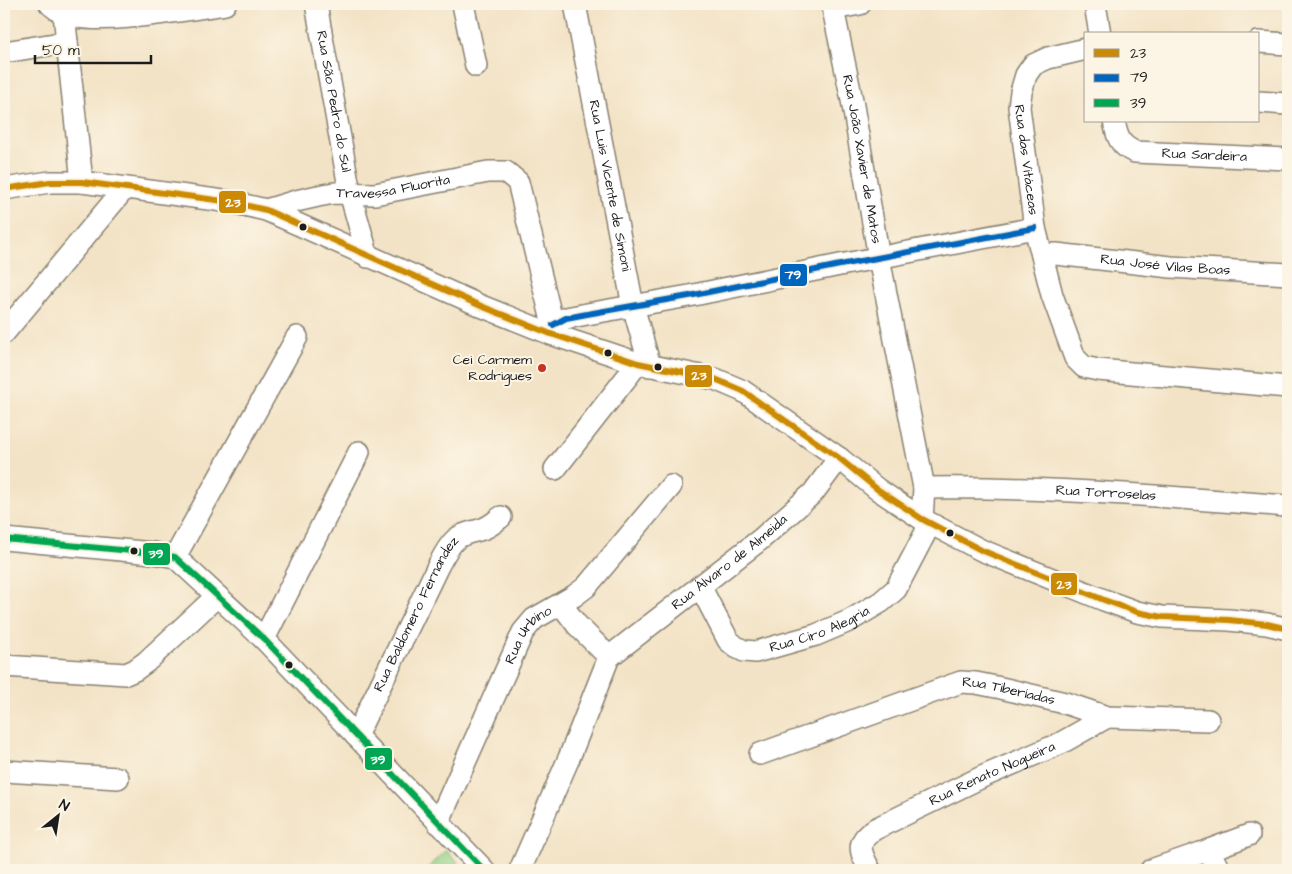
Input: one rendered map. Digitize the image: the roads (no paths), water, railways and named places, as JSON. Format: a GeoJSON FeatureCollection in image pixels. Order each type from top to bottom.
{"type":"FeatureCollection","features":[{"type":"Feature","properties":{"kind":"street"},"geometry":{"type":"LineString","coordinates":[[57,9],[87,19],[107,19],[169,8],[217,4]]}},
{"type":"Feature","properties":{"kind":"street","name":"Rua São Pedro do Sul"},"geometry":{"type":"LineString","coordinates":[[316,4],[350,193],[368,257]]}},
{"type":"Feature","properties":{"kind":"street"},"geometry":{"type":"LineString","coordinates":[[463,4],[476,66]]}},
{"type":"Feature","properties":{"kind":"street","name":"Rua Luis Vicente de Simoni"},"geometry":{"type":"LineString","coordinates":[[575,4],[644,365]]}},
{"type":"Feature","properties":{"kind":"street"},"geometry":{"type":"LineString","coordinates":[[833,6],[860,4]]}},
{"type":"Feature","properties":{"kind":"street"},"geometry":{"type":"LineString","coordinates":[[1094,4],[1100,32]]}},
{"type":"Feature","properties":{"kind":"street","name":"Rua João Xavier de Matos"},"geometry":{"type":"LineString","coordinates":[[833,6],[852,100],[879,258],[924,488],[926,522]]}},
{"type":"Feature","properties":{"kind":"street"},"geometry":{"type":"LineString","coordinates":[[57,9],[67,42],[82,182]]}},
{"type":"Feature","properties":{"kind":"street"},"geometry":{"type":"LineString","coordinates":[[4,52],[67,42]]}},
{"type":"Feature","properties":{"kind":"street"},"geometry":{"type":"LineString","coordinates":[[1260,42],[1288,44]]}},
{"type":"Feature","properties":{"kind":"street","name":"Rua das Vitáceas"},"geometry":{"type":"LineString","coordinates":[[1084,49],[1048,58],[1037,62],[1030,68],[1021,92],[1019,107],[1035,228],[1052,295],[1074,358],[1084,367],[1108,371],[1288,387]]}},
{"type":"Feature","properties":{"kind":"street"},"geometry":{"type":"LineString","coordinates":[[1260,102],[1288,104]]}},
{"type":"Feature","properties":{"kind":"street","name":"Rua Sardeira"},"geometry":{"type":"LineString","coordinates":[[1114,122],[1121,144],[1135,152],[1145,154],[1288,159]]}},
{"type":"Feature","properties":{"kind":"street","name":"Travessa Fluorita"},"geometry":{"type":"LineString","coordinates":[[266,210],[296,200],[318,196],[350,193],[375,194],[488,172],[506,172],[518,182],[552,330]]}},
{"type":"Feature","properties":{"kind":"street"},"geometry":{"type":"LineString","coordinates":[[4,189],[50,182],[82,182],[231,202],[266,210],[368,257],[644,365],[715,379],[742,391],[839,458],[877,489],[926,522],[980,550],[1137,612],[1162,618],[1229,620],[1267,624],[1288,630]]}},
{"type":"Feature","properties":{"kind":"street"},"geometry":{"type":"LineString","coordinates":[[4,333],[125,188]]}},
{"type":"Feature","properties":{"kind":"street"},"geometry":{"type":"LineString","coordinates":[[552,330],[566,318],[759,283],[1035,228]]}},
{"type":"Feature","properties":{"kind":"street","name":"Rua José Vilas Boas"},"geometry":{"type":"LineString","coordinates":[[1042,255],[1056,254],[1171,267],[1288,274]]}},
{"type":"Feature","properties":{"kind":"street"},"geometry":{"type":"LineString","coordinates":[[175,557],[297,337]]}},
{"type":"Feature","properties":{"kind":"street"},"geometry":{"type":"LineString","coordinates":[[555,469],[644,365]]}},
{"type":"Feature","properties":{"kind":"street"},"geometry":{"type":"LineString","coordinates":[[264,639],[359,452]]}},
{"type":"Feature","properties":{"kind":"street","name":"Rua Álvaro de Almeida"},"geometry":{"type":"LineString","coordinates":[[520,870],[569,758],[608,659],[761,539],[813,493],[839,458]]}},
{"type":"Feature","properties":{"kind":"street","name":"Rua Urbino"},"geometry":{"type":"LineString","coordinates":[[438,823],[523,632],[549,611],[586,586],[672,486]]}},
{"type":"Feature","properties":{"kind":"street","name":"Rua Torroselas"},"geometry":{"type":"LineString","coordinates":[[924,488],[981,487],[1101,492],[1288,506]]}},
{"type":"Feature","properties":{"kind":"street","name":"Rua Baldomero Fernandez"},"geometry":{"type":"LineString","coordinates":[[356,736],[442,560],[454,540],[493,524],[501,517]]}},
{"type":"Feature","properties":{"kind":"street","name":"Rua Ciro Alegria"},"geometry":{"type":"LineString","coordinates":[[700,586],[728,640],[736,647],[756,652],[816,635],[849,621],[882,602],[896,589],[926,522]]}},
{"type":"Feature","properties":{"kind":"street"},"geometry":{"type":"LineString","coordinates":[[4,539],[124,550],[175,557],[264,639],[484,870]]}},
{"type":"Feature","properties":{"kind":"street"},"geometry":{"type":"LineString","coordinates":[[4,666],[126,674],[146,662],[217,596]]}},
{"type":"Feature","properties":{"kind":"street"},"geometry":{"type":"LineString","coordinates":[[549,611],[577,625],[608,659]]}},
{"type":"Feature","properties":{"kind":"street","name":"Rua Tiberíadas"},"geometry":{"type":"LineString","coordinates":[[760,754],[961,682],[976,683],[1065,703],[1106,717],[1208,720]]}},
{"type":"Feature","properties":{"kind":"street","name":"Rua Renato Nogueira"},"geometry":{"type":"LineString","coordinates":[[870,870],[864,859],[861,843],[870,832],[982,777],[1061,743],[1106,717]]}},
{"type":"Feature","properties":{"kind":"street"},"geometry":{"type":"LineString","coordinates":[[4,771],[118,778]]}},
{"type":"Feature","properties":{"kind":"street"},"geometry":{"type":"LineString","coordinates":[[1151,870],[1249,835]]}},
{"type":"Feature","properties":{"kind":"street"},"geometry":{"type":"LineString","coordinates":[[1209,850],[1219,870]]}},
{"type":"Feature","properties":{"kind":"place","name":"Cei Carmem Rodrigues"},"geometry":{"type":"Point","coordinates":[542,368]}}]}
